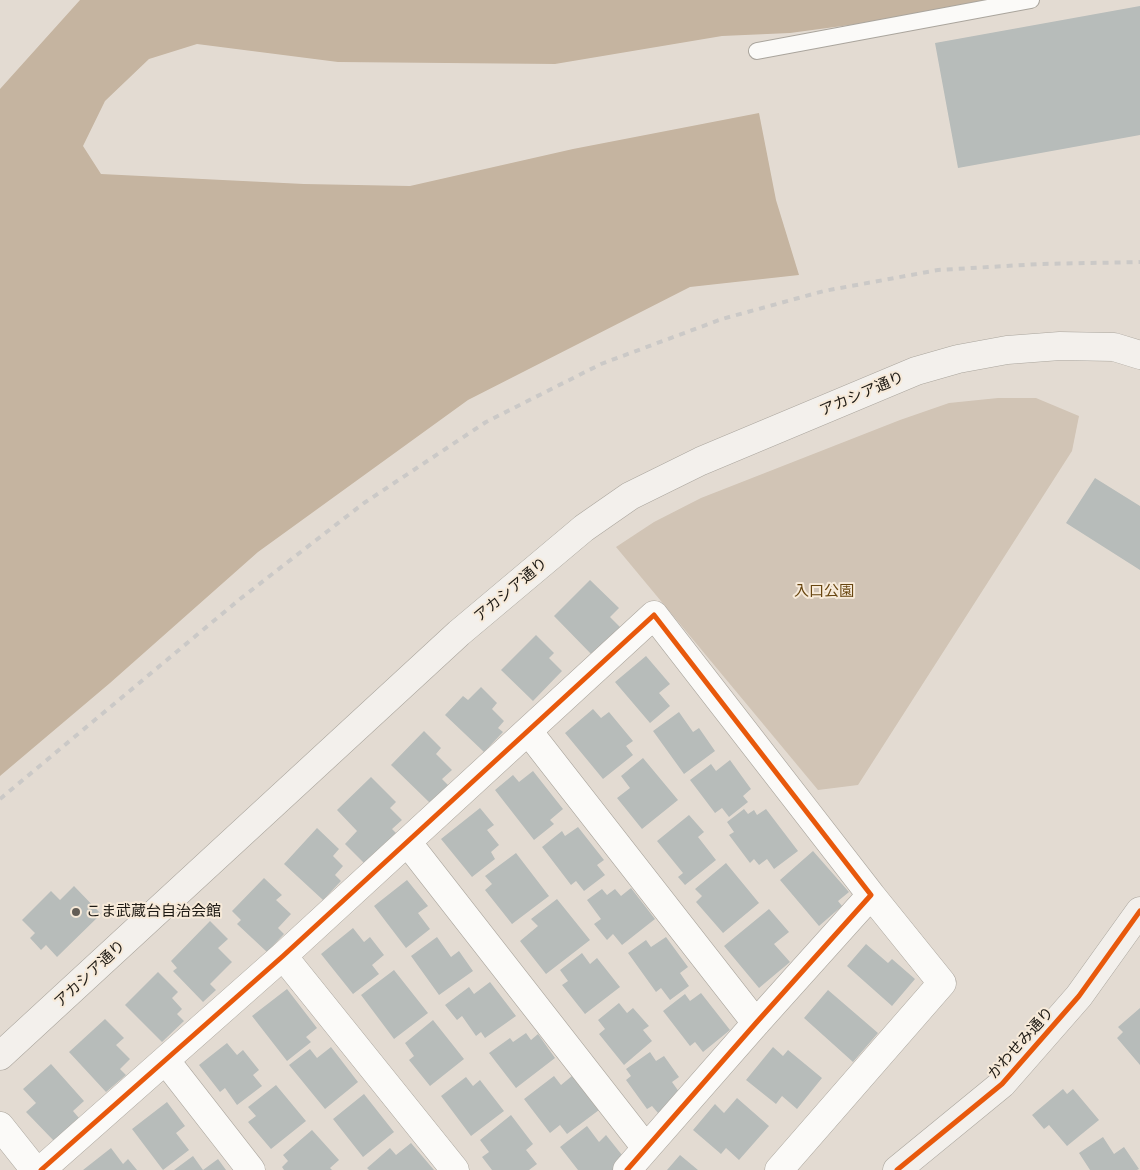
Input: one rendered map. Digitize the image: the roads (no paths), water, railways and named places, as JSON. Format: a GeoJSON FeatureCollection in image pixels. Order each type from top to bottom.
{"type":"FeatureCollection","features":[{"type":"Feature","properties":{"kind":"street","name":"アカシア通り"},"geometry":{"type":"LineString","coordinates":[[0,1056],[459,633],[584,528],[630,496],[710,457],[916,371],[958,359],[1007,350],[1060,346],[1114,347],[1140,355]]}},
{"type":"Feature","properties":{"kind":"street"},"geometry":{"type":"LineString","coordinates":[[41,1170],[166,1061],[408,843],[654,615],[871,895],[942,983],[779,1170]]}},
{"type":"Feature","properties":{"kind":"street"},"geometry":{"type":"LineString","coordinates":[[528,731],[756,1023]]}},
{"type":"Feature","properties":{"kind":"street"},"geometry":{"type":"LineString","coordinates":[[408,843],[646,1148]]}},
{"type":"Feature","properties":{"kind":"street"},"geometry":{"type":"LineString","coordinates":[[627,1170],[871,895]]}},
{"type":"Feature","properties":{"kind":"street","name":"かわせみ通り"},"geometry":{"type":"LineString","coordinates":[[897,1170],[1002,1084],[1080,996],[1140,911]]}},
{"type":"Feature","properties":{"kind":"street"},"geometry":{"type":"LineString","coordinates":[[283,956],[455,1170]]}},
{"type":"Feature","properties":{"kind":"street"},"geometry":{"type":"LineString","coordinates":[[166,1061],[251,1170]]}},
{"type":"Feature","properties":{"kind":"street"},"geometry":{"type":"LineString","coordinates":[[0,1126],[35,1170]]}},
{"type":"Feature","properties":{"kind":"lane"},"geometry":{"type":"LineString","coordinates":[[757,52],[1031,0]]}},
{"type":"Feature","properties":{"kind":"railway"},"geometry":{"type":"LineString","coordinates":[[0,799],[240,599],[364,503],[486,422],[601,364],[722,319],[824,291],[938,270],[1040,264],[1140,262]]}},
{"type":"Feature","properties":{"kind":"place","name":"こま武蔵台自治会館"},"geometry":{"type":"Point","coordinates":[76,912]}},
{"type":"Feature","properties":{"kind":"park label","name":"入口公園"},"geometry":{"type":"Point","coordinates":[824,592]}}]}
